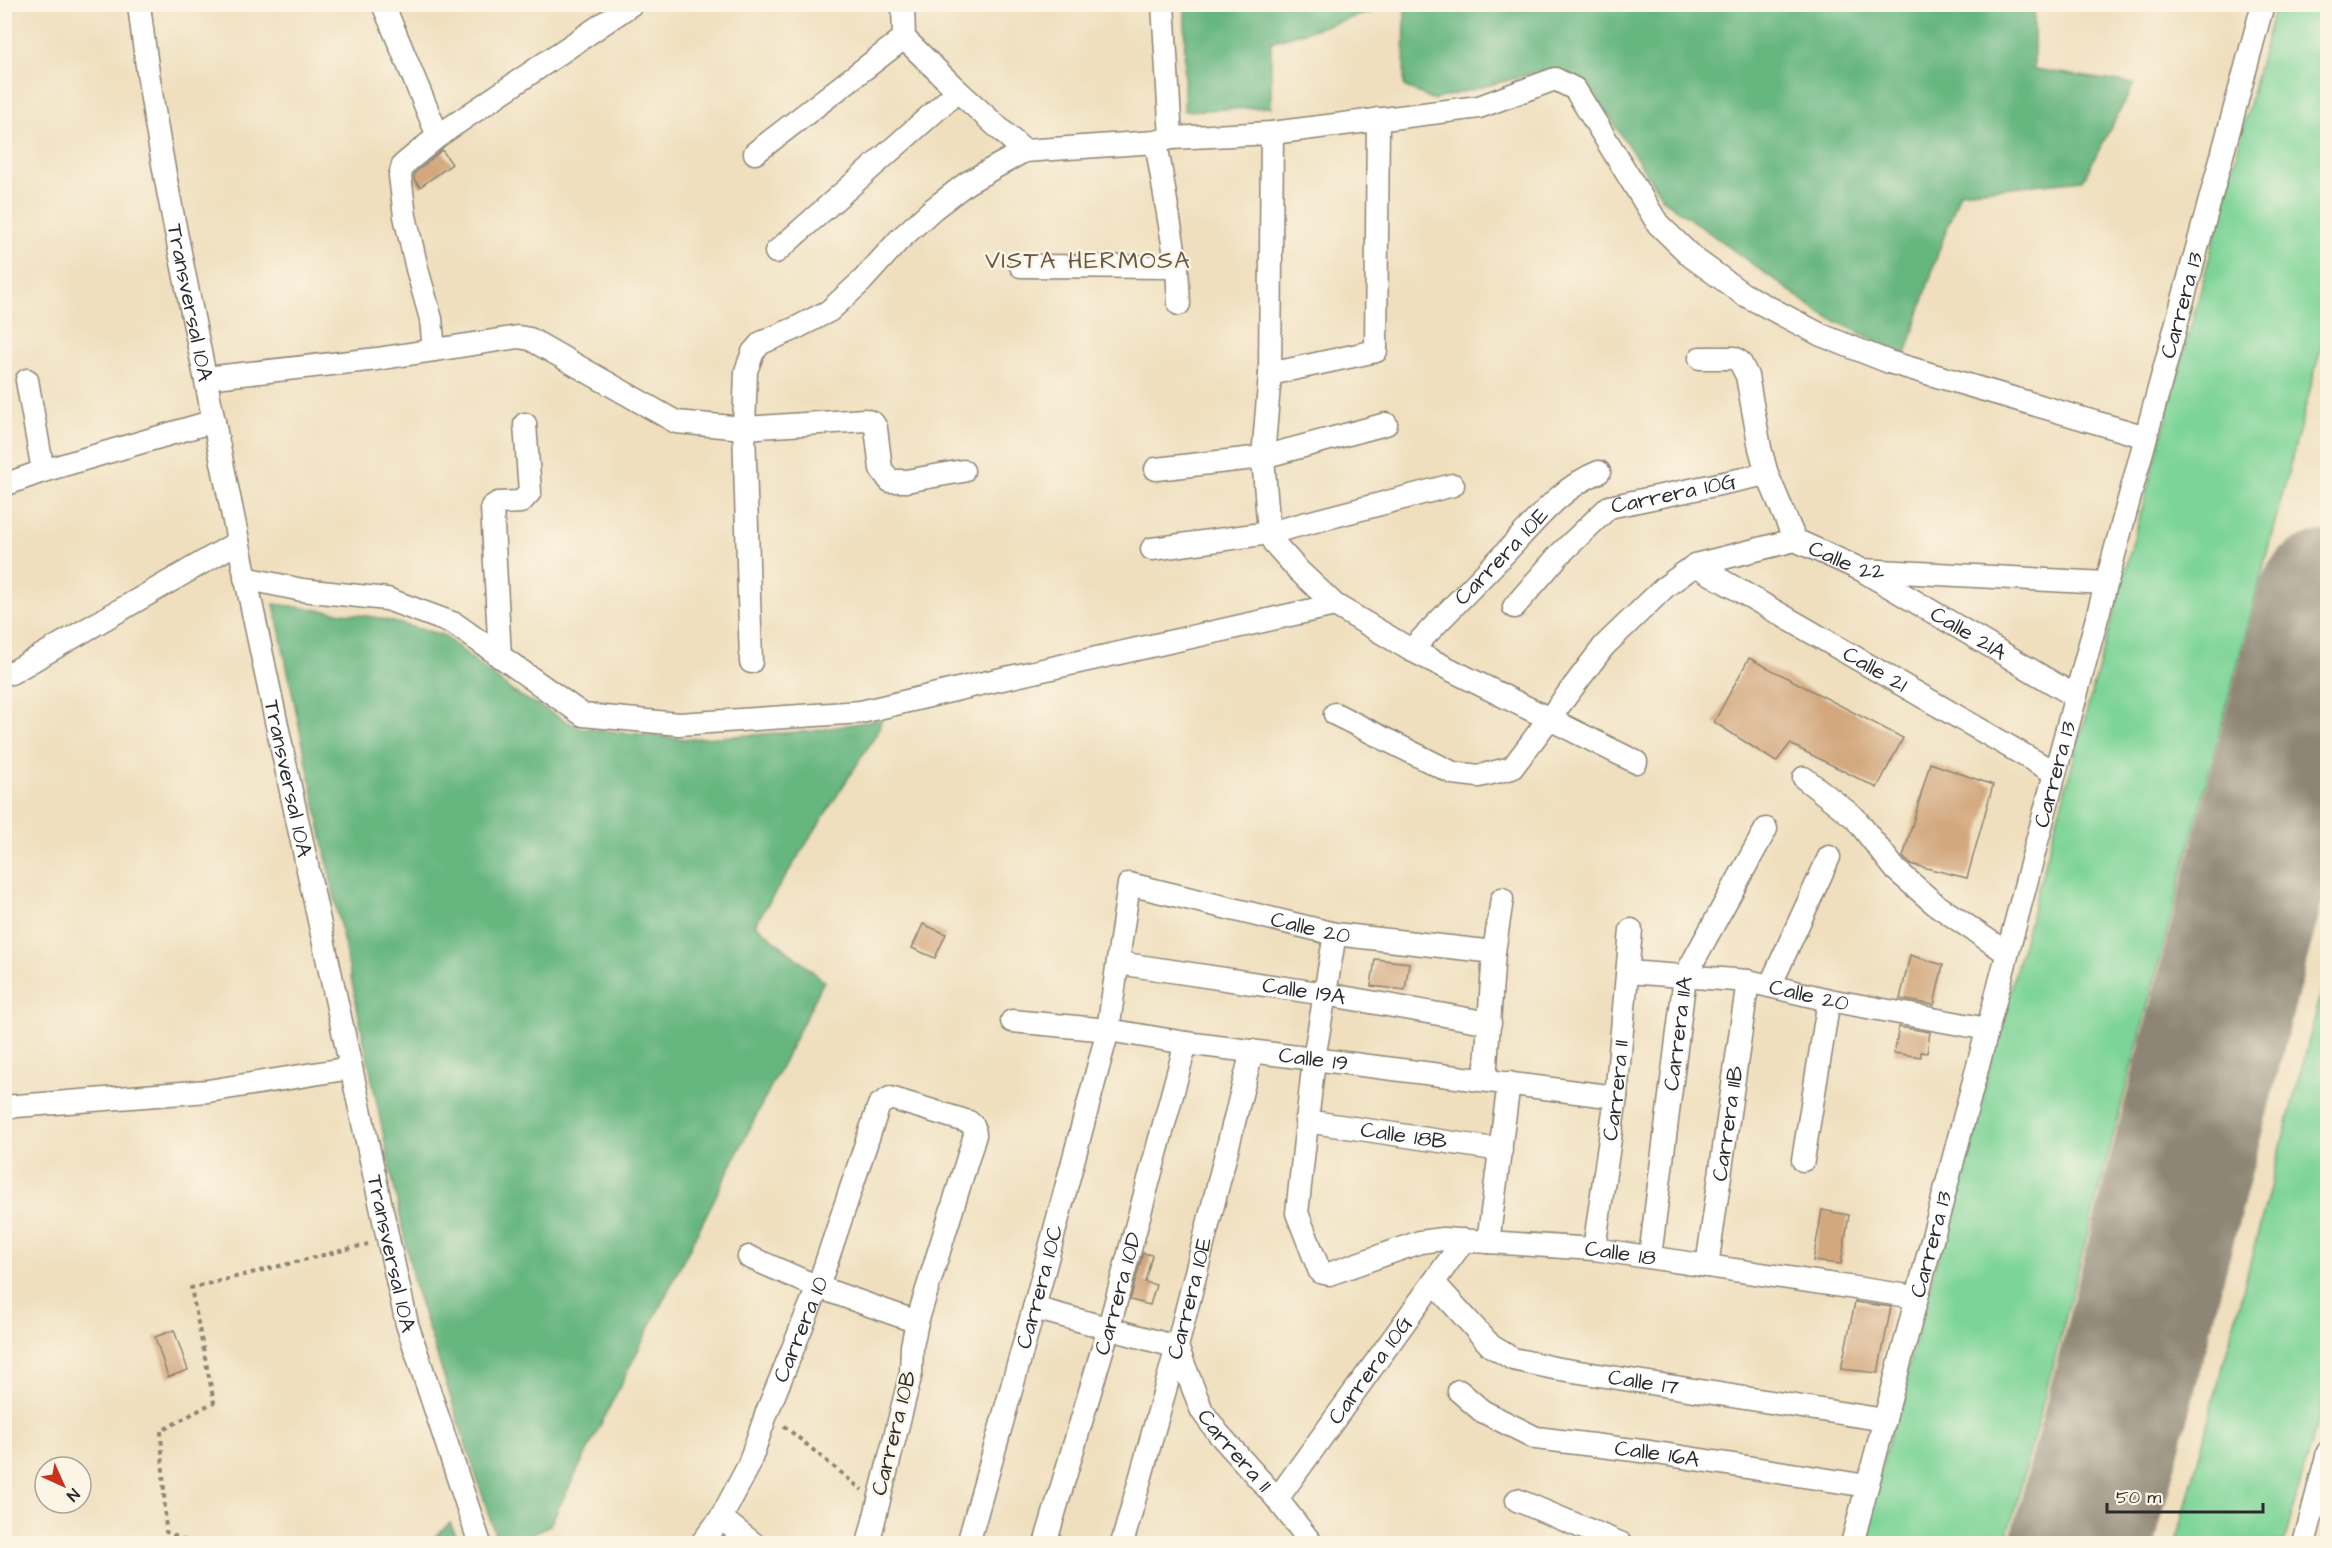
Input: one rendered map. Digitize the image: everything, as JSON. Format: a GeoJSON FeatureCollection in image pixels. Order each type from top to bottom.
{"type":"FeatureCollection","features":[{"type":"Feature","properties":{"kind":"street","name":"Transversal 10A"},"geometry":{"type":"LineString","coordinates":[[139,4],[166,180],[245,579],[388,1239],[407,1324],[480,1544]]}},
{"type":"Feature","properties":{"kind":"street"},"geometry":{"type":"LineString","coordinates":[[384,4],[438,136]]}},
{"type":"Feature","properties":{"kind":"street"},"geometry":{"type":"LineString","coordinates":[[434,350],[431,319],[408,226],[400,176],[404,165],[438,136],[632,4]]}},
{"type":"Feature","properties":{"kind":"street"},"geometry":{"type":"LineString","coordinates":[[903,4],[904,38],[1024,151]]}},
{"type":"Feature","properties":{"kind":"street"},"geometry":{"type":"LineString","coordinates":[[1163,4],[1164,140],[1179,304]]}},
{"type":"Feature","properties":{"kind":"street","name":"Carrera 13"},"geometry":{"type":"LineString","coordinates":[[1852,1544],[2007,952],[2263,4]]}},
{"type":"Feature","properties":{"kind":"street"},"geometry":{"type":"LineString","coordinates":[[755,153],[904,38]]}},
{"type":"Feature","properties":{"kind":"street"},"geometry":{"type":"LineString","coordinates":[[751,662],[744,428],[746,371],[753,352],[761,343],[829,311],[933,209],[966,183],[1024,151],[1272,133],[1479,107],[1555,79],[1575,89],[1658,224],[1692,257],[1743,294],[1821,335],[1889,362],[2146,437]]}},
{"type":"Feature","properties":{"kind":"street"},"geometry":{"type":"LineString","coordinates":[[776,252],[958,91]]}},
{"type":"Feature","properties":{"kind":"street"},"geometry":{"type":"LineString","coordinates":[[1270,374],[1376,351],[1378,119]]}},
{"type":"Feature","properties":{"kind":"street"},"geometry":{"type":"LineString","coordinates":[[1272,133],[1270,374],[1263,457],[1269,532],[1274,543],[1298,570],[1335,604],[1412,650],[1636,762]]}},
{"type":"Feature","properties":{"kind":"street"},"geometry":{"type":"LineString","coordinates":[[1021,266],[1177,267]]}},
{"type":"Feature","properties":{"kind":"street"},"geometry":{"type":"LineString","coordinates":[[206,378],[377,359],[518,336],[530,339],[676,422],[744,428],[865,420],[873,423],[876,428],[881,469],[890,481],[906,482],[963,471]]}},
{"type":"Feature","properties":{"kind":"street"},"geometry":{"type":"LineString","coordinates":[[1700,358],[1734,358],[1743,366],[1767,474],[1795,540]]}},
{"type":"Feature","properties":{"kind":"street"},"geometry":{"type":"LineString","coordinates":[[27,380],[43,471]]}},
{"type":"Feature","properties":{"kind":"street"},"geometry":{"type":"LineString","coordinates":[[4,485],[43,471],[214,421]]}},
{"type":"Feature","properties":{"kind":"street"},"geometry":{"type":"LineString","coordinates":[[500,657],[492,507],[498,503],[523,501],[530,492],[525,424]]}},
{"type":"Feature","properties":{"kind":"street"},"geometry":{"type":"LineString","coordinates":[[1156,469],[1263,457],[1386,424]]}},
{"type":"Feature","properties":{"kind":"street","name":"Carrera 10E"},"geometry":{"type":"LineString","coordinates":[[1412,650],[1530,525],[1563,494],[1588,476],[1599,472]]}},
{"type":"Feature","properties":{"kind":"street","name":"Carrera 10G"},"geometry":{"type":"LineString","coordinates":[[1514,607],[1559,555],[1609,507],[1767,474]]}},
{"type":"Feature","properties":{"kind":"street"},"geometry":{"type":"LineString","coordinates":[[1152,549],[1269,532],[1453,485]]}},
{"type":"Feature","properties":{"kind":"street","name":"Calle 22"},"geometry":{"type":"LineString","coordinates":[[1335,714],[1453,773],[1479,776],[1512,768],[1612,637],[1665,587],[1695,566],[1795,540],[1862,570],[2106,583]]}},
{"type":"Feature","properties":{"kind":"street"},"geometry":{"type":"LineString","coordinates":[[11,673],[238,542]]}},
{"type":"Feature","properties":{"kind":"street","name":"Calle 21"},"geometry":{"type":"LineString","coordinates":[[1695,566],[2055,773]]}},
{"type":"Feature","properties":{"kind":"street","name":"Calle 21A"},"geometry":{"type":"LineString","coordinates":[[1862,570],[2076,696]]}},
{"type":"Feature","properties":{"kind":"street"},"geometry":{"type":"LineString","coordinates":[[245,579],[302,590],[387,599],[455,624],[583,716],[679,724],[861,712],[1335,604]]}},
{"type":"Feature","properties":{"kind":"street"},"geometry":{"type":"LineString","coordinates":[[1804,778],[1855,818],[1896,870],[1935,904],[2007,952]]}},
{"type":"Feature","properties":{"kind":"street","name":"Carrera 11A"},"geometry":{"type":"LineString","coordinates":[[1650,1257],[1685,976],[1767,829]]}},
{"type":"Feature","properties":{"kind":"street"},"geometry":{"type":"LineString","coordinates":[[1770,986],[1829,857]]}},
{"type":"Feature","properties":{"kind":"street","name":"Calle 20"},"geometry":{"type":"LineString","coordinates":[[1129,884],[1335,934],[1494,952]]}},
{"type":"Feature","properties":{"kind":"street","name":"Carrera 10C"},"geometry":{"type":"LineString","coordinates":[[968,1544],[1108,1030],[1129,884]]}},
{"type":"Feature","properties":{"kind":"street"},"geometry":{"type":"LineString","coordinates":[[1485,1080],[1494,952],[1502,899]]}},
{"type":"Feature","properties":{"kind":"street","name":"Carrera 11"},"geometry":{"type":"LineString","coordinates":[[1594,1249],[1616,1097],[1631,930]]}},
{"type":"Feature","properties":{"kind":"street"},"geometry":{"type":"LineString","coordinates":[[1306,1121],[1335,934]]}},
{"type":"Feature","properties":{"kind":"street","name":"Calle 19A"},"geometry":{"type":"LineString","coordinates":[[1118,963],[1325,994],[1490,1023]]}},
{"type":"Feature","properties":{"kind":"street","name":"Calle 20"},"geometry":{"type":"LineString","coordinates":[[1628,972],[1748,981],[1829,1000],[1987,1029]]}},
{"type":"Feature","properties":{"kind":"street","name":"Carrera 11B"},"geometry":{"type":"LineString","coordinates":[[1707,1266],[1748,981]]}},
{"type":"Feature","properties":{"kind":"street"},"geometry":{"type":"LineString","coordinates":[[1803,1160],[1829,1000]]}},
{"type":"Feature","properties":{"kind":"street","name":"Calle 19"},"geometry":{"type":"LineString","coordinates":[[1012,1021],[1108,1030],[1186,1043],[1616,1097]]}},
{"type":"Feature","properties":{"kind":"street","name":"Carrera 10D"},"geometry":{"type":"LineString","coordinates":[[1045,1544],[1109,1327],[1186,1043]]}},
{"type":"Feature","properties":{"kind":"street","name":"Carrera 10E"},"geometry":{"type":"LineString","coordinates":[[1122,1544],[1177,1347],[1252,1051]]}},
{"type":"Feature","properties":{"kind":"street"},"geometry":{"type":"LineString","coordinates":[[4,1107],[208,1091],[351,1068]]}},
{"type":"Feature","properties":{"kind":"street"},"geometry":{"type":"LineString","coordinates":[[1488,1242],[1509,1083]]}},
{"type":"Feature","properties":{"kind":"street","name":"Carrera 10B"},"geometry":{"type":"LineString","coordinates":[[868,1544],[911,1373],[912,1346],[917,1322],[975,1135],[974,1127],[969,1122],[890,1098],[879,1105]]}},
{"type":"Feature","properties":{"kind":"street","name":"Carrera 10"},"geometry":{"type":"LineString","coordinates":[[701,1544],[721,1518],[748,1467],[767,1412],[818,1287],[879,1105]]}},
{"type":"Feature","properties":{"kind":"street","name":"Calle 18"},"geometry":{"type":"LineString","coordinates":[[1306,1121],[1297,1213],[1318,1271],[1329,1274],[1430,1240],[1464,1240],[1594,1249],[1915,1297]]}},
{"type":"Feature","properties":{"kind":"street","name":"Calle 18B"},"geometry":{"type":"LineString","coordinates":[[1306,1121],[1501,1150]]}},
{"type":"Feature","properties":{"kind":"street","name":"Carrera 10G"},"geometry":{"type":"LineString","coordinates":[[1277,1499],[1464,1240]]}},
{"type":"Feature","properties":{"kind":"street"},"geometry":{"type":"LineString","coordinates":[[749,1257],[818,1287],[917,1322]]}},
{"type":"Feature","properties":{"kind":"street","name":"Calle 17"},"geometry":{"type":"LineString","coordinates":[[1434,1283],[1483,1339],[1514,1359],[1554,1368],[1885,1420]]}},
{"type":"Feature","properties":{"kind":"street"},"geometry":{"type":"LineString","coordinates":[[1034,1308],[1177,1347]]}},
{"type":"Feature","properties":{"kind":"street","name":"Carrera 11"},"geometry":{"type":"LineString","coordinates":[[1177,1347],[1202,1411],[1312,1544]]}},
{"type":"Feature","properties":{"kind":"street","name":"Calle 16A"},"geometry":{"type":"LineString","coordinates":[[1459,1391],[1482,1411],[1536,1438],[1650,1452],[1867,1486]]}},
{"type":"Feature","properties":{"kind":"street"},"geometry":{"type":"LineString","coordinates":[[2304,1544],[2328,1452]]}},
{"type":"Feature","properties":{"kind":"street"},"geometry":{"type":"LineString","coordinates":[[1517,1500],[1622,1544]]}},
{"type":"Feature","properties":{"kind":"street"},"geometry":{"type":"LineString","coordinates":[[721,1518],[754,1544]]}},
{"type":"Feature","properties":{"kind":"path"},"geometry":{"type":"LineString","coordinates":[[193,1544],[166,1532],[161,1431],[214,1402],[191,1288],[388,1239]]}},
{"type":"Feature","properties":{"kind":"path"},"geometry":{"type":"LineString","coordinates":[[767,1412],[877,1502]]}},
{"type":"Feature","properties":{"kind":"green space"},"geometry":{"type":"Polygon","coordinates":[[[1185,4],[1395,5],[1271,42],[1271,107],[1184,111],[1185,4]]]}},
{"type":"Feature","properties":{"kind":"green space"},"geometry":{"type":"Polygon","coordinates":[[[1405,4],[2034,5],[2034,69],[2134,84],[2083,180],[1960,192],[1906,355],[1823,315],[1664,200],[1592,91],[1550,69],[1433,100],[1404,86],[1405,4]]]}},
{"type":"Feature","properties":{"kind":"green space"},"geometry":{"type":"Polygon","coordinates":[[[2275,5],[2327,5],[2327,325],[2006,1543],[1861,1544],[2174,390],[2275,5]]]}},
{"type":"Feature","properties":{"kind":"green space"},"geometry":{"type":"Polygon","coordinates":[[[274,604],[374,617],[443,635],[513,692],[579,728],[686,739],[813,731],[882,719],[877,733],[755,924],[824,981],[550,1525],[514,1543],[498,1543],[415,1288],[274,604]]]}},
{"type":"Feature","properties":{"kind":"green space"},"geometry":{"type":"Polygon","coordinates":[[[2327,972],[2328,1381],[2284,1543],[2176,1543],[2327,972]]]}},
{"type":"Feature","properties":{"kind":"green space"},"geometry":{"type":"Polygon","coordinates":[[[450,1523],[460,1543],[428,1543],[450,1523]]]}},
{"type":"Feature","properties":{"kind":"building"},"geometry":{"type":"Polygon","coordinates":[[[442,150],[452,164],[420,187],[414,179],[415,173],[442,150]]]}},
{"type":"Feature","properties":{"kind":"building"},"geometry":{"type":"Polygon","coordinates":[[[1749,658],[1903,738],[1877,788],[1790,744],[1776,762],[1714,722],[1749,658]]]}},
{"type":"Feature","properties":{"kind":"building"},"geometry":{"type":"Polygon","coordinates":[[[1930,763],[1993,785],[1967,878],[1910,864],[1903,857],[1930,763]]]}},
{"type":"Feature","properties":{"kind":"building"},"geometry":{"type":"Polygon","coordinates":[[[923,924],[946,934],[935,958],[912,948],[923,924]]]}},
{"type":"Feature","properties":{"kind":"building"},"geometry":{"type":"Polygon","coordinates":[[[1910,955],[1943,965],[1934,1005],[1900,999],[1910,955]]]}},
{"type":"Feature","properties":{"kind":"building"},"geometry":{"type":"Polygon","coordinates":[[[1375,959],[1409,963],[1405,990],[1371,986],[1375,959]]]}},
{"type":"Feature","properties":{"kind":"building"},"geometry":{"type":"Polygon","coordinates":[[[1899,1027],[1930,1032],[1927,1053],[1921,1052],[1921,1057],[1894,1053],[1899,1027]]]}},
{"type":"Feature","properties":{"kind":"building"},"geometry":{"type":"Polygon","coordinates":[[[1822,1210],[1849,1215],[1841,1264],[1813,1261],[1822,1210]]]}},
{"type":"Feature","properties":{"kind":"building"},"geometry":{"type":"Polygon","coordinates":[[[1143,1253],[1152,1255],[1145,1282],[1156,1285],[1150,1305],[1130,1300],[1143,1253]]]}},
{"type":"Feature","properties":{"kind":"building"},"geometry":{"type":"Polygon","coordinates":[[[1855,1302],[1891,1307],[1878,1373],[1841,1369],[1855,1302]]]}},
{"type":"Feature","properties":{"kind":"building"},"geometry":{"type":"Polygon","coordinates":[[[174,1330],[188,1370],[168,1377],[155,1337],[174,1330]]]}},
{"type":"Feature","properties":{"kind":"runway"},"geometry":{"type":"LineString","coordinates":[[2082,1544],[2328,602]]}},
{"type":"Feature","properties":{"kind":"district","name":"VISTA HERMOSA"},"geometry":{"type":"Point","coordinates":[1088,261]}}]}
